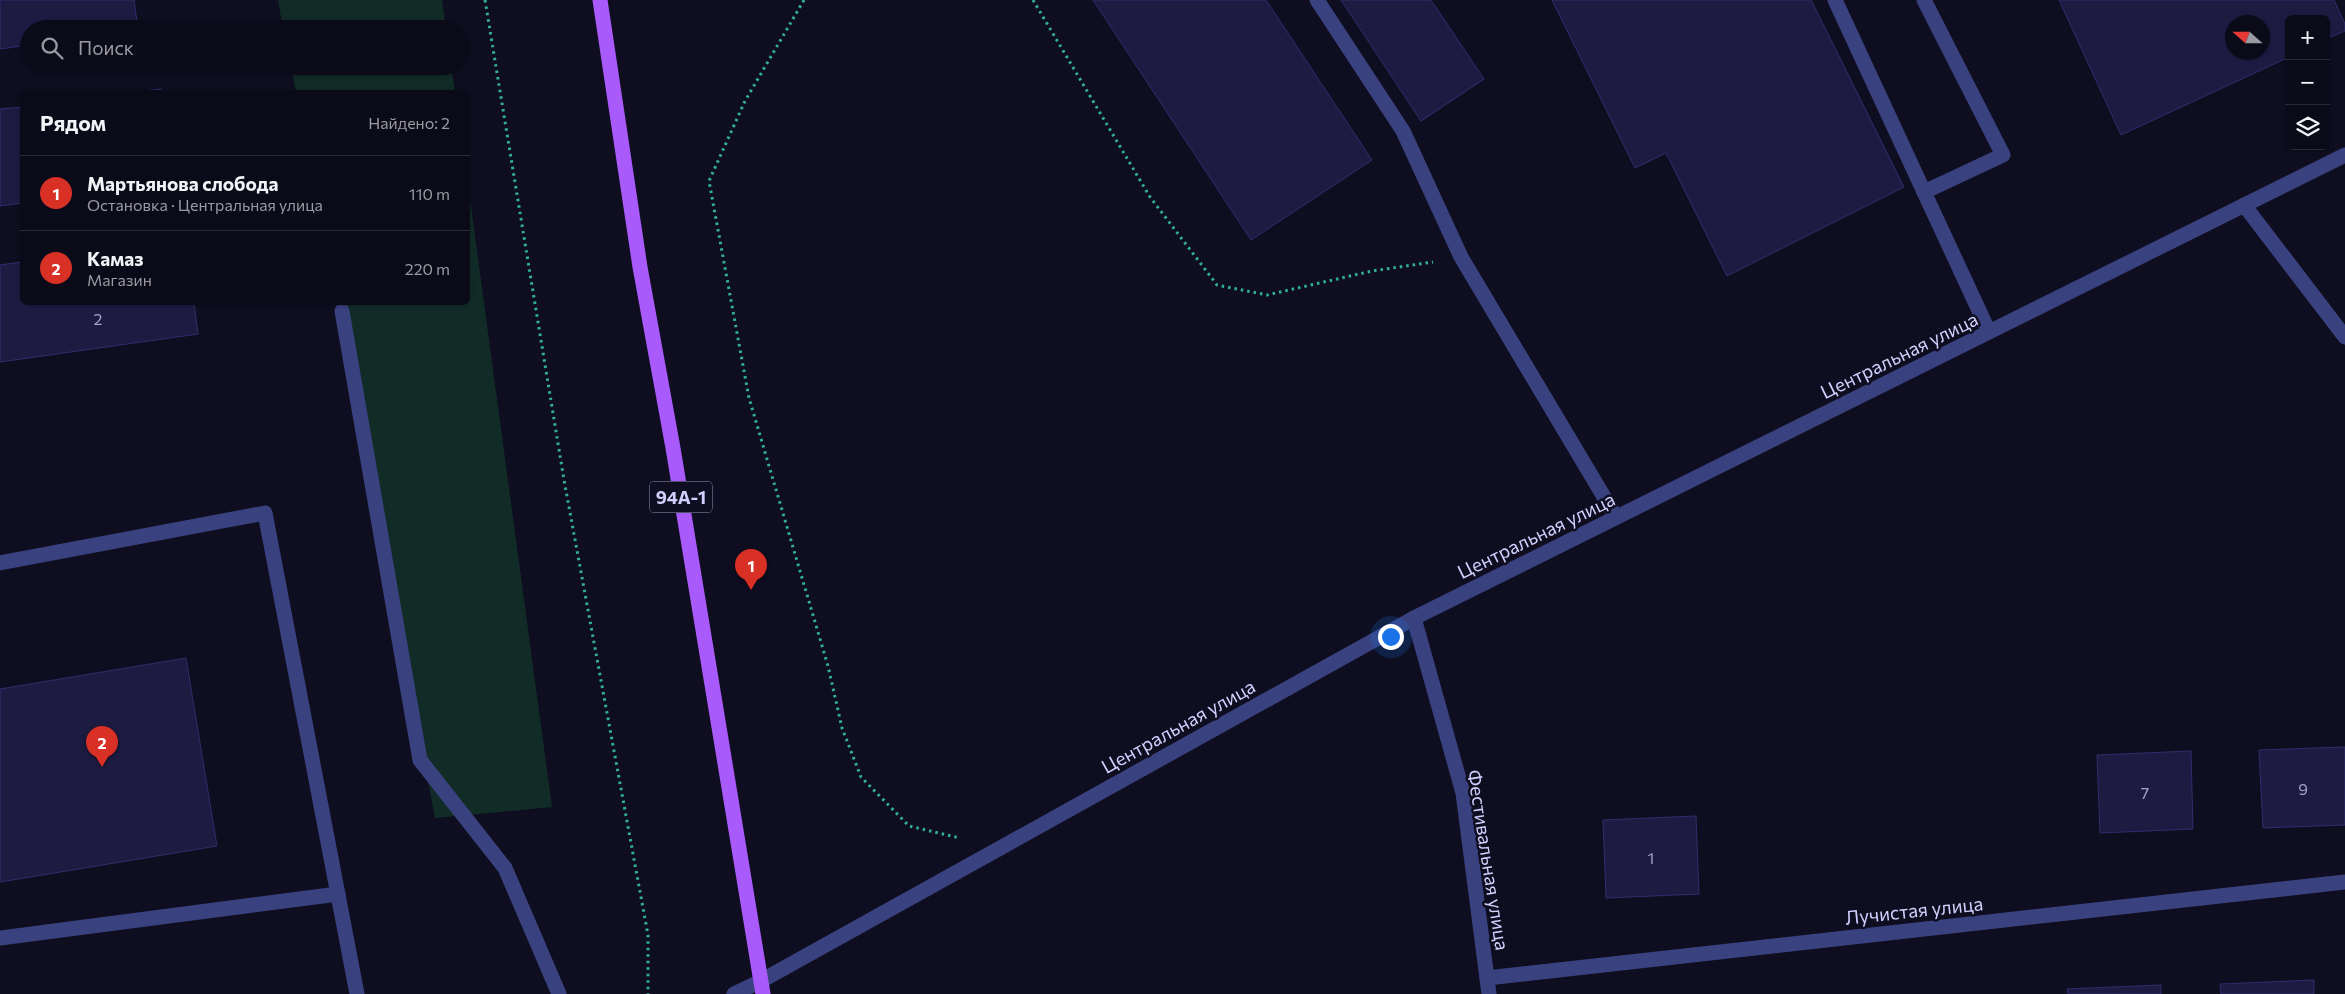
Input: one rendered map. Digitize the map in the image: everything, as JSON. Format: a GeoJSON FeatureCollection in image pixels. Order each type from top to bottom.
{"type":"FeatureCollection","features":[{"type":"Feature","properties":{"kind":"main road","name":"94А-1"},"geometry":{"type":"LineString","coordinates":[[600,0],[640,268],[673,448],[762,988]]}},
{"type":"Feature","properties":{"kind":"street"},"geometry":{"type":"LineString","coordinates":[[1317,0],[1403,131],[1461,257],[1616,517]]}},
{"type":"Feature","properties":{"kind":"street"},"geometry":{"type":"LineString","coordinates":[[1835,0],[1990,332]]}},
{"type":"Feature","properties":{"kind":"street"},"geometry":{"type":"LineString","coordinates":[[1924,0],[2002,155],[1924,192]]}},
{"type":"Feature","properties":{"kind":"street","name":"Центральная улица"},"geometry":{"type":"LineString","coordinates":[[734,994],[762,988],[1002,847],[1414,618],[2345,155]]}},
{"type":"Feature","properties":{"kind":"street"},"geometry":{"type":"LineString","coordinates":[[2244,205],[2345,336]]}},
{"type":"Feature","properties":{"kind":"street"},"geometry":{"type":"LineString","coordinates":[[342,311],[420,760],[505,868],[559,994]]}},
{"type":"Feature","properties":{"kind":"street"},"geometry":{"type":"LineString","coordinates":[[0,563],[265,513],[357,994]]}},
{"type":"Feature","properties":{"kind":"street","name":"Фестивальная улица"},"geometry":{"type":"LineString","coordinates":[[1414,618],[1463,793],[1489,994]]}},
{"type":"Feature","properties":{"kind":"street","name":"Лучистая улица"},"geometry":{"type":"LineString","coordinates":[[1487,978],[2345,882]]}},
{"type":"Feature","properties":{"kind":"street"},"geometry":{"type":"LineString","coordinates":[[0,938],[338,894]]}},
{"type":"Feature","properties":{"kind":"path"},"geometry":{"type":"LineString","coordinates":[[485,0],[564,480],[648,935],[648,994]]}},
{"type":"Feature","properties":{"kind":"path"},"geometry":{"type":"LineString","coordinates":[[804,0],[745,101],[709,181],[749,398],[828,666],[842,728],[861,777],[909,826],[1002,847]]}},
{"type":"Feature","properties":{"kind":"path"},"geometry":{"type":"LineString","coordinates":[[1033,0],[1150,197],[1217,285],[1266,295],[1372,271],[1461,257]]}},
{"type":"Feature","properties":{"kind":"green space"},"geometry":{"type":"Polygon","coordinates":[[[278,0],[442,0],[445,20],[281,20],[278,0]]]}},
{"type":"Feature","properties":{"kind":"green space"},"geometry":{"type":"Polygon","coordinates":[[[293,75],[452,75],[455,90],[296,90],[293,75]]]}},
{"type":"Feature","properties":{"kind":"green space"},"geometry":{"type":"Polygon","coordinates":[[[470,199],[552,807],[435,818],[336,305],[470,305],[470,199]]]}},
{"type":"Feature","properties":{"kind":"building"},"geometry":{"type":"Polygon","coordinates":[[[0,0],[134,0],[137,20],[20,20],[20,46],[0,49],[0,0]]]}},
{"type":"Feature","properties":{"kind":"building"},"geometry":{"type":"Polygon","coordinates":[[[1093,0],[1266,0],[1372,160],[1251,240],[1093,0]]]}},
{"type":"Feature","properties":{"kind":"building"},"geometry":{"type":"Polygon","coordinates":[[[1341,0],[1431,0],[1484,79],[1421,121],[1341,0]]]}},
{"type":"Feature","properties":{"kind":"building"},"geometry":{"type":"Polygon","coordinates":[[[1552,0],[1811,0],[1904,187],[1727,276],[1666,153],[1635,168],[1552,0]]]}},
{"type":"Feature","properties":{"kind":"building"},"geometry":{"type":"Polygon","coordinates":[[[2059,0],[2334,0],[2345,24],[2345,31],[2330,37],[2330,15],[2285,15],[2285,59],[2121,135],[2059,0]]]}},
{"type":"Feature","properties":{"kind":"building"},"geometry":{"type":"Polygon","coordinates":[[[20,107],[20,203],[0,206],[0,109],[20,107]]]}},
{"type":"Feature","properties":{"kind":"building"},"geometry":{"type":"Polygon","coordinates":[[[20,262],[20,305],[194,305],[198,334],[0,362],[0,265],[20,262]]]}},
{"type":"Feature","properties":{"kind":"building"},"geometry":{"type":"Polygon","coordinates":[[[186,658],[217,846],[0,882],[0,689],[186,658]]]}},
{"type":"Feature","properties":{"kind":"building"},"geometry":{"type":"Polygon","coordinates":[[[2345,747],[2345,825],[2263,828],[2259,750],[2345,747]]]}},
{"type":"Feature","properties":{"kind":"building"},"geometry":{"type":"Polygon","coordinates":[[[2191,751],[2193,829],[2100,833],[2097,755],[2191,751]]]}},
{"type":"Feature","properties":{"kind":"building"},"geometry":{"type":"Polygon","coordinates":[[[1696,816],[1699,894],[1606,898],[1603,820],[1696,816]]]}},
{"type":"Feature","properties":{"kind":"building"},"geometry":{"type":"Polygon","coordinates":[[[2314,980],[2314,994],[2221,994],[2220,984],[2314,980]]]}},
{"type":"Feature","properties":{"kind":"building"},"geometry":{"type":"Polygon","coordinates":[[[2161,985],[2161,994],[2068,994],[2067,989],[2161,985]]]}},
{"type":"Feature","properties":{"kind":"place","name":"Мартьянова слобода"},"geometry":{"type":"Point","coordinates":[751,590]}},
{"type":"Feature","properties":{"kind":"place","name":"Камаз"},"geometry":{"type":"Point","coordinates":[102,767]}}]}
